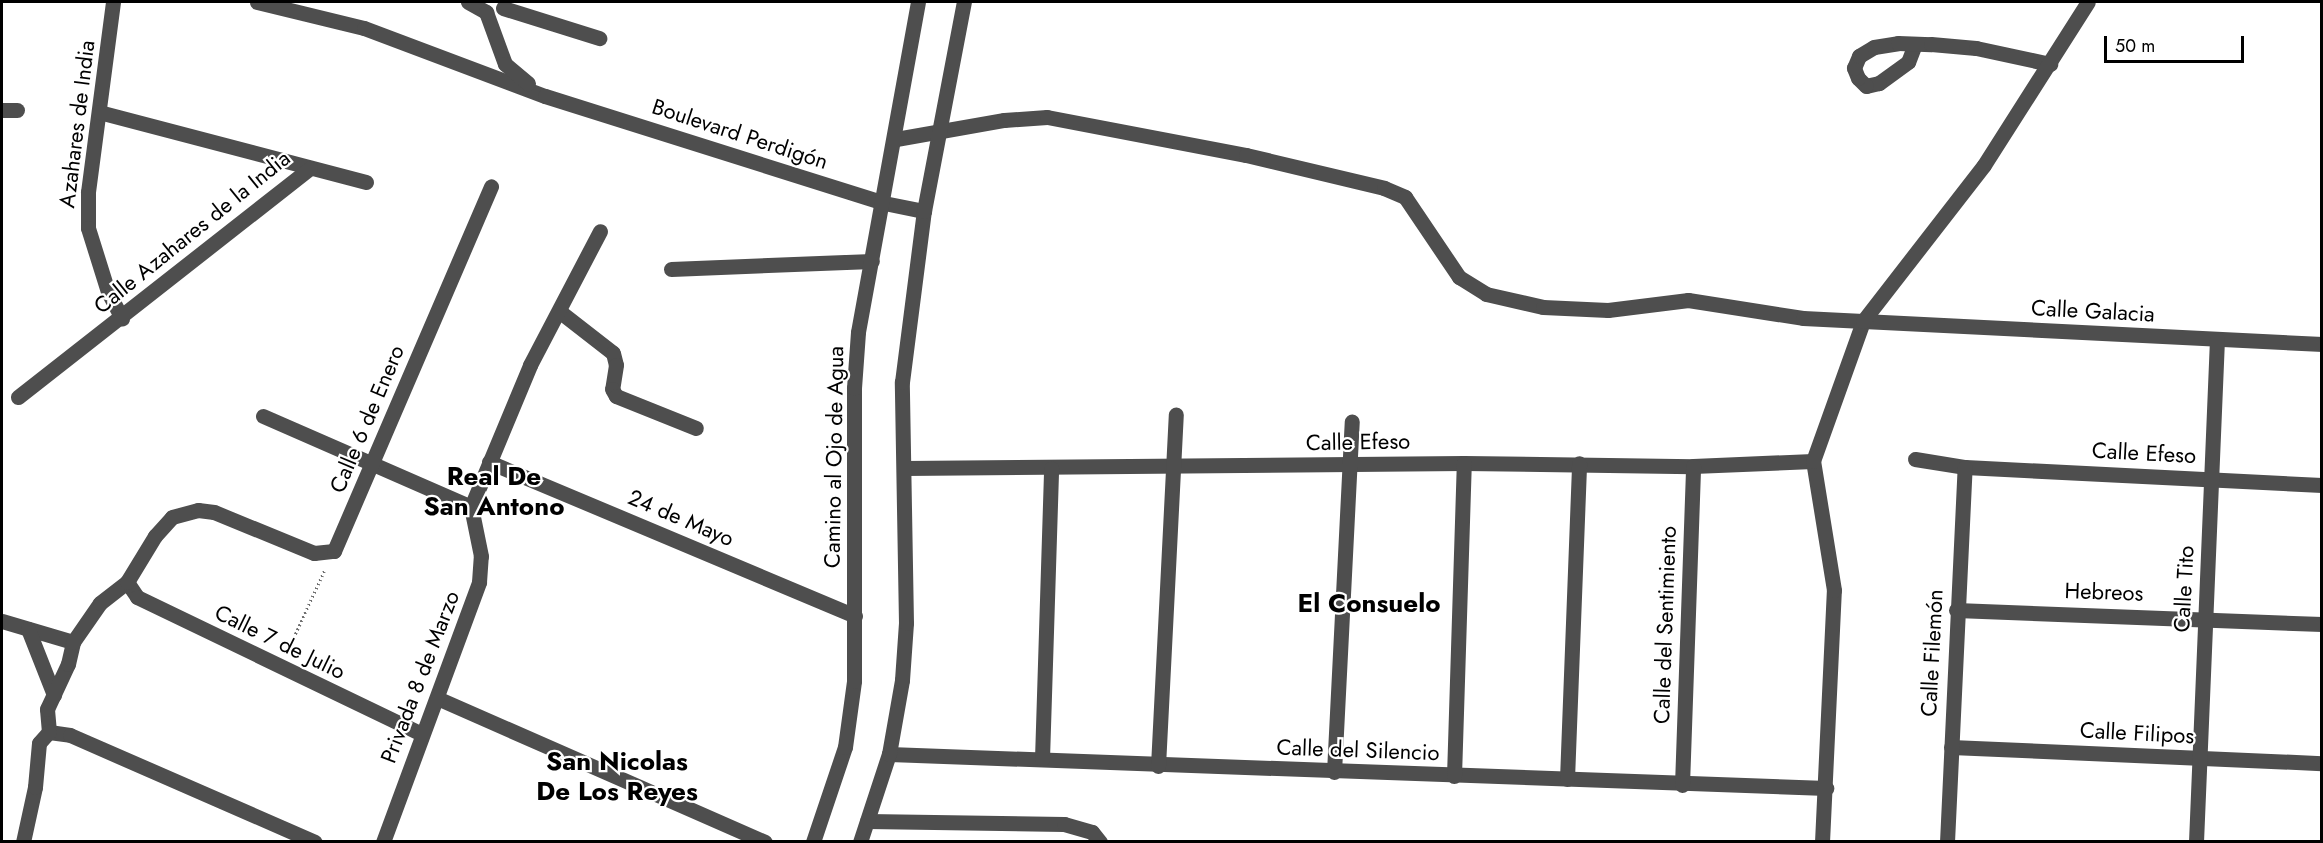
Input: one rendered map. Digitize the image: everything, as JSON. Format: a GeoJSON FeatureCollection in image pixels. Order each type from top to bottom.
{"type":"FeatureCollection","features":[{"type":"Feature","properties":{"kind":"street","name":"Azahares de India"},"geometry":{"type":"LineString","coordinates":[[113,2],[88,192],[88,228],[108,292],[122,318]]}},
{"type":"Feature","properties":{"kind":"street","name":"Boulevard Perdigón"},"geometry":{"type":"LineString","coordinates":[[257,2],[364,28],[544,96],[884,203],[924,211]]}},
{"type":"Feature","properties":{"kind":"street","name":"Boulevard Perdigón"},"geometry":{"type":"LineString","coordinates":[[468,2],[486,12],[506,64],[544,96]]}},
{"type":"Feature","properties":{"kind":"street","name":"Camino al Ojo de Agua"},"geometry":{"type":"LineString","coordinates":[[813,842],[844,747],[854,681],[854,388],[858,332],[896,139],[918,2]]}},
{"type":"Feature","properties":{"kind":"street"},"geometry":{"type":"LineString","coordinates":[[860,842],[889,754],[902,680],[906,623],[902,382],[924,211],[964,2]]}},
{"type":"Feature","properties":{"kind":"street"},"geometry":{"type":"LineString","coordinates":[[1822,842],[1834,590],[1813,461],[1863,321],[1984,165],[2088,2]]}},
{"type":"Feature","properties":{"kind":"street"},"geometry":{"type":"LineString","coordinates":[[493,28],[504,4],[599,38]]}},
{"type":"Feature","properties":{"kind":"street"},"geometry":{"type":"LineString","coordinates":[[1915,44],[1976,48],[2050,64]]}},
{"type":"Feature","properties":{"kind":"street","name":"Calle Azahares de la India"},"geometry":{"type":"LineString","coordinates":[[99,112],[310,168]]}},
{"type":"Feature","properties":{"kind":"street","name":"Calle Galacia"},"geometry":{"type":"LineString","coordinates":[[896,139],[1004,120],[1047,117],[1246,155],[1384,188],[1405,197],[1459,277],[1486,294],[1543,307],[1608,310],[1688,300],[1803,318],[2322,344]]}},
{"type":"Feature","properties":{"kind":"street","name":"Calle Azahares de la India"},"geometry":{"type":"LineString","coordinates":[[18,397],[122,318],[310,168]]}},
{"type":"Feature","properties":{"kind":"street"},"geometry":{"type":"LineString","coordinates":[[310,168],[366,182]]}},
{"type":"Feature","properties":{"kind":"street","name":"Calle 6 de Enero"},"geometry":{"type":"LineString","coordinates":[[334,551],[491,186]]}},
{"type":"Feature","properties":{"kind":"street"},"geometry":{"type":"LineString","coordinates":[[263,416],[371,466],[471,507],[489,462],[559,311],[600,231]]}},
{"type":"Feature","properties":{"kind":"street"},"geometry":{"type":"LineString","coordinates":[[671,269],[872,261]]}},
{"type":"Feature","properties":{"kind":"street"},"geometry":{"type":"LineString","coordinates":[[559,311],[613,354],[616,365],[612,388],[616,396],[696,428]]}},
{"type":"Feature","properties":{"kind":"street","name":"Calle Tito"},"geometry":{"type":"LineString","coordinates":[[2196,842],[2217,339]]}},
{"type":"Feature","properties":{"kind":"street"},"geometry":{"type":"LineString","coordinates":[[1158,766],[1176,414]]}},
{"type":"Feature","properties":{"kind":"street"},"geometry":{"type":"LineString","coordinates":[[1335,772],[1352,421]]}},
{"type":"Feature","properties":{"kind":"street","name":"Calle Efeso"},"geometry":{"type":"LineString","coordinates":[[1915,459],[1965,466],[2322,485]]}},
{"type":"Feature","properties":{"kind":"street","name":"Calle Efeso"},"geometry":{"type":"LineString","coordinates":[[904,468],[1464,463],[1693,466],[1813,461]]}},
{"type":"Feature","properties":{"kind":"street","name":"24 de Mayo"},"geometry":{"type":"LineString","coordinates":[[489,462],[855,616]]}},
{"type":"Feature","properties":{"kind":"street"},"geometry":{"type":"LineString","coordinates":[[1454,776],[1464,463]]}},
{"type":"Feature","properties":{"kind":"street"},"geometry":{"type":"LineString","coordinates":[[1567,779],[1579,463]]}},
{"type":"Feature","properties":{"kind":"street","name":"Calle del Sentimiento"},"geometry":{"type":"LineString","coordinates":[[1682,785],[1693,466]]}},
{"type":"Feature","properties":{"kind":"street","name":"Calle Filemón"},"geometry":{"type":"LineString","coordinates":[[1947,842],[1956,610],[1965,466]]}},
{"type":"Feature","properties":{"kind":"street"},"geometry":{"type":"LineString","coordinates":[[1042,759],[1051,468]]}},
{"type":"Feature","properties":{"kind":"street","name":"Privada 8 de Marzo"},"geometry":{"type":"LineString","coordinates":[[386,840],[422,734],[479,582],[481,556],[471,507]]}},
{"type":"Feature","properties":{"kind":"street"},"geometry":{"type":"LineString","coordinates":[[22,842],[35,786],[39,743],[49,732],[47,709],[68,664],[73,642],[100,603],[127,582],[164,524],[172,517],[198,510],[314,553],[334,551]]}},
{"type":"Feature","properties":{"kind":"street","name":"Calle 7 de Julio"},"geometry":{"type":"LineString","coordinates":[[127,582],[137,597],[280,668],[422,734]]}},
{"type":"Feature","properties":{"kind":"street","name":"Hebreos"},"geometry":{"type":"LineString","coordinates":[[1956,610],[2322,624]]}},
{"type":"Feature","properties":{"kind":"street"},"geometry":{"type":"LineString","coordinates":[[2,621],[73,642]]}},
{"type":"Feature","properties":{"kind":"street"},"geometry":{"type":"LineString","coordinates":[[28,629],[54,695]]}},
{"type":"Feature","properties":{"kind":"street"},"geometry":{"type":"LineString","coordinates":[[437,698],[765,842]]}},
{"type":"Feature","properties":{"kind":"street"},"geometry":{"type":"LineString","coordinates":[[49,732],[70,735],[315,842]]}},
{"type":"Feature","properties":{"kind":"street","name":"Calle Filipos"},"geometry":{"type":"LineString","coordinates":[[1951,747],[2322,763]]}},
{"type":"Feature","properties":{"kind":"street","name":"Calle del Silencio"},"geometry":{"type":"LineString","coordinates":[[889,754],[1042,759],[1158,766],[1826,788]]}},
{"type":"Feature","properties":{"kind":"street"},"geometry":{"type":"LineString","coordinates":[[867,821],[1064,824],[1092,832],[1100,842]]}},
{"type":"Feature","properties":{"kind":"path"},"geometry":{"type":"LineString","coordinates":[[280,668],[334,551]]}},
{"type":"Feature","properties":{"kind":"district","name":"Real De San Antono"},"geometry":{"type":"Point","coordinates":[494,492]}},
{"type":"Feature","properties":{"kind":"district","name":"El Consuelo"},"geometry":{"type":"Point","coordinates":[1369,604]}},
{"type":"Feature","properties":{"kind":"district","name":"San Nicolas De Los Reyes"},"geometry":{"type":"Point","coordinates":[617,777]}}]}
